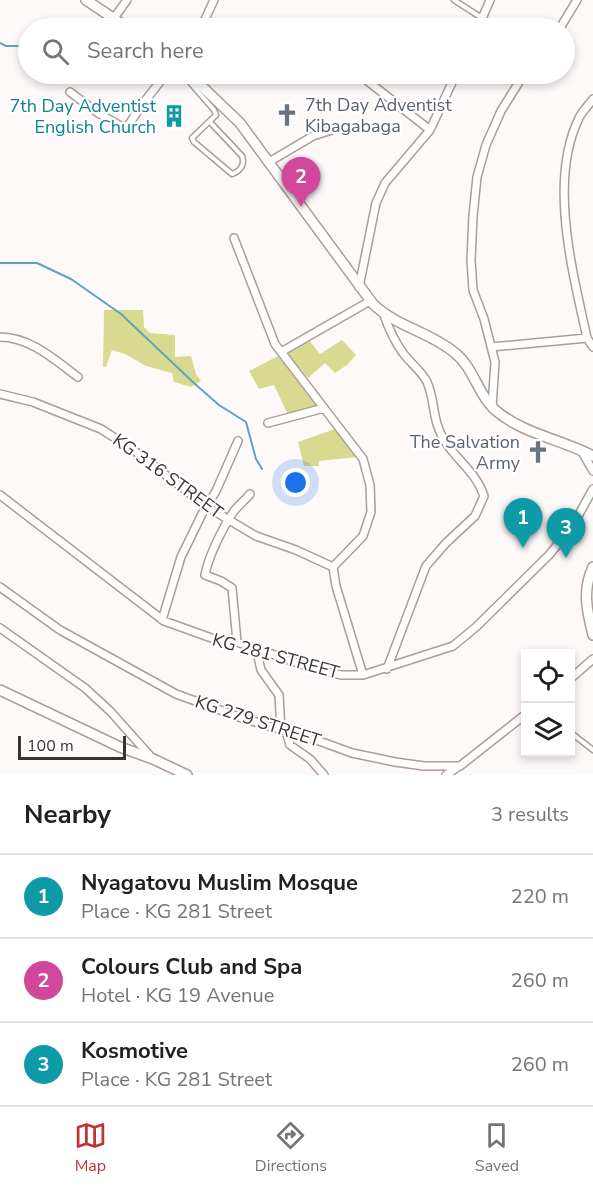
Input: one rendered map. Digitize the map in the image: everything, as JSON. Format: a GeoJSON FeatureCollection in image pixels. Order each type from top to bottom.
{"type":"FeatureCollection","features":[{"type":"Feature","properties":{"kind":"main road"},"geometry":{"type":"LineString","coordinates":[[86,0],[111,18]]}},
{"type":"Feature","properties":{"kind":"main road"},"geometry":{"type":"LineString","coordinates":[[199,84],[240,123],[370,301],[384,315],[437,341],[457,354],[472,372],[480,390],[492,407],[507,419],[544,437],[581,449],[593,456]]}},
{"type":"Feature","properties":{"kind":"main road"},"geometry":{"type":"LineString","coordinates":[[592,628],[586,591],[593,567]]}},
{"type":"Feature","properties":{"kind":"main road"},"geometry":{"type":"LineString","coordinates":[[0,690],[187,775]]}},
{"type":"Feature","properties":{"kind":"street"},"geometry":{"type":"LineString","coordinates":[[121,18],[127,0]]}},
{"type":"Feature","properties":{"kind":"street"},"geometry":{"type":"LineString","coordinates":[[206,18],[214,0]]}},
{"type":"Feature","properties":{"kind":"street"},"geometry":{"type":"LineString","coordinates":[[483,18],[490,0]]}},
{"type":"Feature","properties":{"kind":"street"},"geometry":{"type":"LineString","coordinates":[[566,18],[577,0]]}},
{"type":"Feature","properties":{"kind":"street"},"geometry":{"type":"LineString","coordinates":[[70,92],[98,113],[126,129],[158,84]]}},
{"type":"Feature","properties":{"kind":"street"},"geometry":{"type":"LineString","coordinates":[[371,84],[430,130]]}},
{"type":"Feature","properties":{"kind":"street"},"geometry":{"type":"LineString","coordinates":[[359,286],[371,222],[385,183],[430,130],[451,84]]}},
{"type":"Feature","properties":{"kind":"street"},"geometry":{"type":"LineString","coordinates":[[492,407],[495,362],[473,290],[471,260],[477,177],[486,145],[501,111],[518,84]]}},
{"type":"Feature","properties":{"kind":"street"},"geometry":{"type":"LineString","coordinates":[[593,99],[580,117],[572,138],[566,169],[564,210],[571,262],[586,338],[593,347]]}},
{"type":"Feature","properties":{"kind":"street"},"geometry":{"type":"LineString","coordinates":[[269,162],[313,136],[332,130]]}},
{"type":"Feature","properties":{"kind":"street"},"geometry":{"type":"LineString","coordinates":[[234,238],[275,344],[363,459],[370,485],[371,512],[363,536],[333,567],[336,586],[363,675]]}},
{"type":"Feature","properties":{"kind":"street"},"geometry":{"type":"LineString","coordinates":[[281,352],[370,301]]}},
{"type":"Feature","properties":{"kind":"street"},"geometry":{"type":"LineString","coordinates":[[384,315],[390,332],[404,354],[427,382],[435,422],[446,443],[474,476],[484,496],[475,516],[426,566],[387,669]]}},
{"type":"Feature","properties":{"kind":"street"},"geometry":{"type":"LineString","coordinates":[[0,336],[20,339],[78,377]]}},
{"type":"Feature","properties":{"kind":"street"},"geometry":{"type":"LineString","coordinates":[[491,347],[586,338]]}},
{"type":"Feature","properties":{"kind":"street","name":"KG 316 STREET"},"geometry":{"type":"LineString","coordinates":[[0,394],[33,402],[101,429],[132,449],[206,506],[229,520],[256,536],[296,550],[333,567]]}},
{"type":"Feature","properties":{"kind":"street"},"geometry":{"type":"LineString","coordinates":[[268,423],[324,408]]}},
{"type":"Feature","properties":{"kind":"street"},"geometry":{"type":"LineString","coordinates":[[162,620],[181,557],[206,506],[221,482],[238,441]]}},
{"type":"Feature","properties":{"kind":"street"},"geometry":{"type":"LineString","coordinates":[[581,449],[593,471]]}},
{"type":"Feature","properties":{"kind":"street","name":"KG 281 STREET"},"geometry":{"type":"LineString","coordinates":[[0,495],[162,620],[217,640],[237,642],[312,668],[341,675],[363,675],[453,646],[476,627],[549,555],[572,526],[593,489]]}},
{"type":"Feature","properties":{"kind":"street"},"geometry":{"type":"LineString","coordinates":[[237,642],[232,588],[205,575],[208,562],[229,520],[250,494]]}},
{"type":"Feature","properties":{"kind":"street","name":"KG 279 STREET"},"geometry":{"type":"LineString","coordinates":[[0,587],[60,630],[160,686],[218,709],[352,753],[424,766],[460,766]]}},
{"type":"Feature","properties":{"kind":"street"},"geometry":{"type":"LineString","coordinates":[[0,628],[85,688],[110,711],[153,759]]}},
{"type":"Feature","properties":{"kind":"street"},"geometry":{"type":"LineString","coordinates":[[256,648],[261,670],[279,695],[284,730],[290,745],[310,759],[324,775]]}},
{"type":"Feature","properties":{"kind":"street"},"geometry":{"type":"LineString","coordinates":[[575,675],[593,660]]}},
{"type":"Feature","properties":{"kind":"street"},"geometry":{"type":"LineString","coordinates":[[446,775],[521,717]]}},
{"type":"Feature","properties":{"kind":"lane"},"geometry":{"type":"LineString","coordinates":[[454,0],[481,18]]}},
{"type":"Feature","properties":{"kind":"lane"},"geometry":{"type":"LineString","coordinates":[[191,84],[216,115],[192,138],[194,142],[232,174],[236,173],[242,166],[242,156],[210,122]]}},
{"type":"Feature","properties":{"kind":"lane"},"geometry":{"type":"LineString","coordinates":[[575,736],[593,750]]}},
{"type":"Feature","properties":{"kind":"green space"},"geometry":{"type":"Polygon","coordinates":[[[104,310],[143,310],[144,327],[150,333],[175,335],[175,357],[191,356],[196,374],[201,381],[191,387],[174,382],[172,373],[146,366],[125,354],[112,350],[106,367],[103,367],[104,310]]]}},
{"type":"Feature","properties":{"kind":"green space"},"geometry":{"type":"Polygon","coordinates":[[[308,339],[320,354],[342,340],[356,355],[335,373],[325,363],[308,378],[287,353],[308,339]]]}},
{"type":"Feature","properties":{"kind":"green space"},"geometry":{"type":"Polygon","coordinates":[[[278,356],[320,407],[288,415],[274,385],[259,389],[249,371],[278,356]]]}},
{"type":"Feature","properties":{"kind":"green space"},"geometry":{"type":"Polygon","coordinates":[[[335,429],[357,457],[319,461],[319,466],[304,466],[298,442],[335,429]]]}},
{"type":"Feature","properties":{"kind":"waterway"},"geometry":{"type":"LineString","coordinates":[[0,43],[6,46],[18,46]]}},
{"type":"Feature","properties":{"kind":"waterway"},"geometry":{"type":"LineString","coordinates":[[0,263],[37,263],[71,279],[121,314],[219,405],[246,422],[256,459],[262,469]]}},
{"type":"Feature","properties":{"kind":"place","name":"7th Day Adventist Kibagabaga"},"geometry":{"type":"Point","coordinates":[287,115]}},
{"type":"Feature","properties":{"kind":"place","name":"7th Day Adventist English Church"},"geometry":{"type":"Point","coordinates":[174,116]}},
{"type":"Feature","properties":{"kind":"place","name":"Colours Club and Spa"},"geometry":{"type":"Point","coordinates":[301,207]}},
{"type":"Feature","properties":{"kind":"place","name":"The Salvation Army"},"geometry":{"type":"Point","coordinates":[538,452]}},
{"type":"Feature","properties":{"kind":"place","name":"Nyagatovu Muslim Mosque"},"geometry":{"type":"Point","coordinates":[523,548]}},
{"type":"Feature","properties":{"kind":"place","name":"Kosmotive"},"geometry":{"type":"Point","coordinates":[566,558]}}]}
